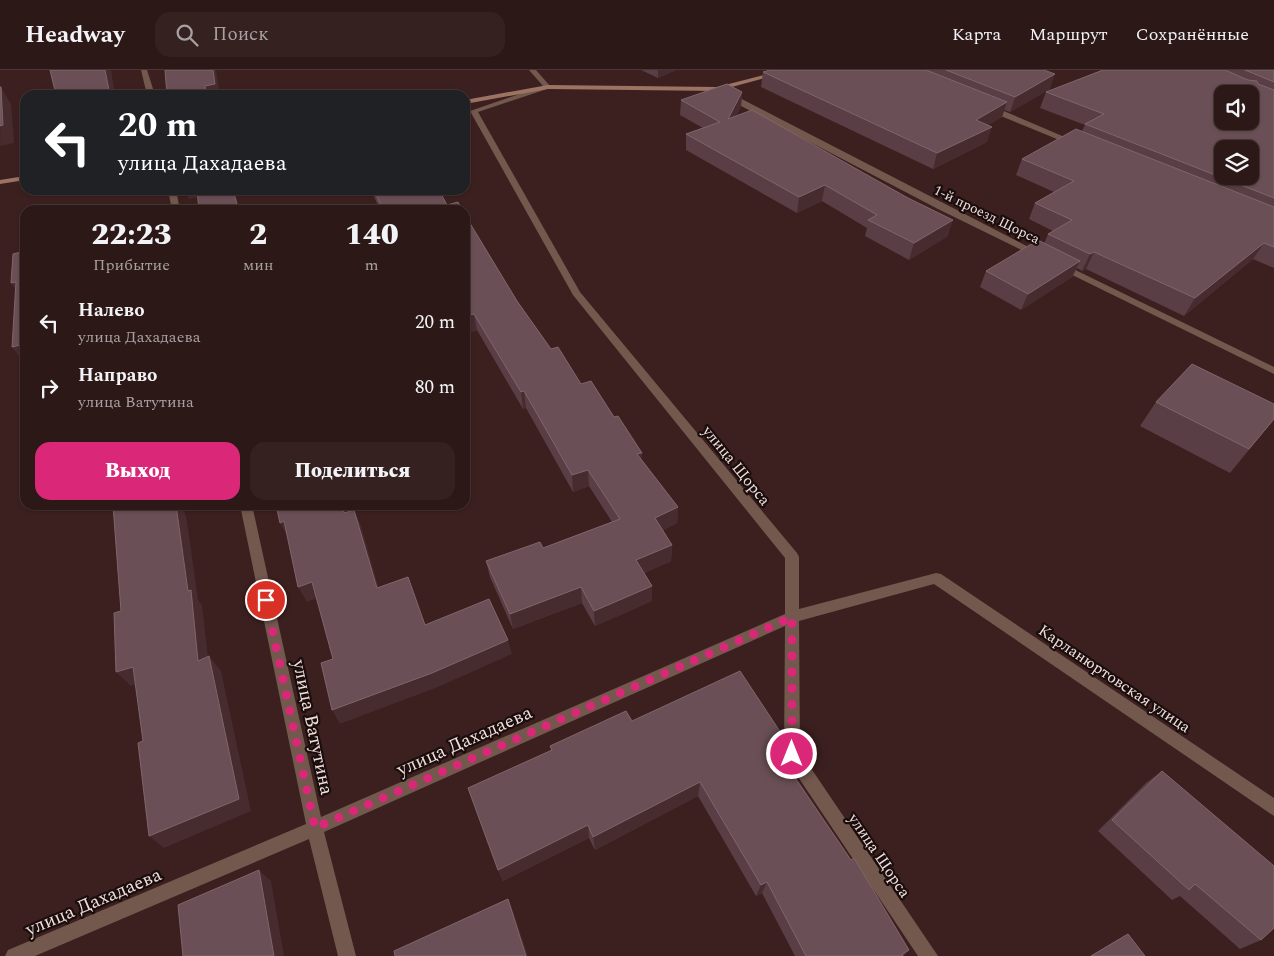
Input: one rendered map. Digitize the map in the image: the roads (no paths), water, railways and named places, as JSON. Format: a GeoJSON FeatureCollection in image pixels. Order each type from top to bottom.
{"type":"FeatureCollection","features":[{"type":"Feature","properties":{"kind":"street"},"geometry":{"type":"LineString","coordinates":[[144,70],[150,90]]}},
{"type":"Feature","properties":{"kind":"street"},"geometry":{"type":"LineString","coordinates":[[532,70],[548,88]]}},
{"type":"Feature","properties":{"kind":"street"},"geometry":{"type":"LineString","coordinates":[[470,101],[548,88],[717,89],[791,70]]}},
{"type":"Feature","properties":{"kind":"street","name":"улица Щорса"},"geometry":{"type":"LineString","coordinates":[[548,88],[474,111],[576,294],[792,557],[792,754],[929,956]]}},
{"type":"Feature","properties":{"kind":"street","name":"1-й проезд Щорса"},"geometry":{"type":"LineString","coordinates":[[717,89],[941,207],[1274,371]]}},
{"type":"Feature","properties":{"kind":"street"},"geometry":{"type":"LineString","coordinates":[[985,106],[1085,147]]}},
{"type":"Feature","properties":{"kind":"street"},"geometry":{"type":"LineString","coordinates":[[0,182],[20,179]]}},
{"type":"Feature","properties":{"kind":"street","name":"улица Ватутина"},"geometry":{"type":"LineString","coordinates":[[247,510],[315,828],[347,956]]}},
{"type":"Feature","properties":{"kind":"street","name":"улица Дахадаева"},"geometry":{"type":"LineString","coordinates":[[14,956],[315,828],[792,617],[936,578]]}},
{"type":"Feature","properties":{"kind":"street","name":"Карланюртовская улица"},"geometry":{"type":"LineString","coordinates":[[936,578],[1274,808]]}}]}
